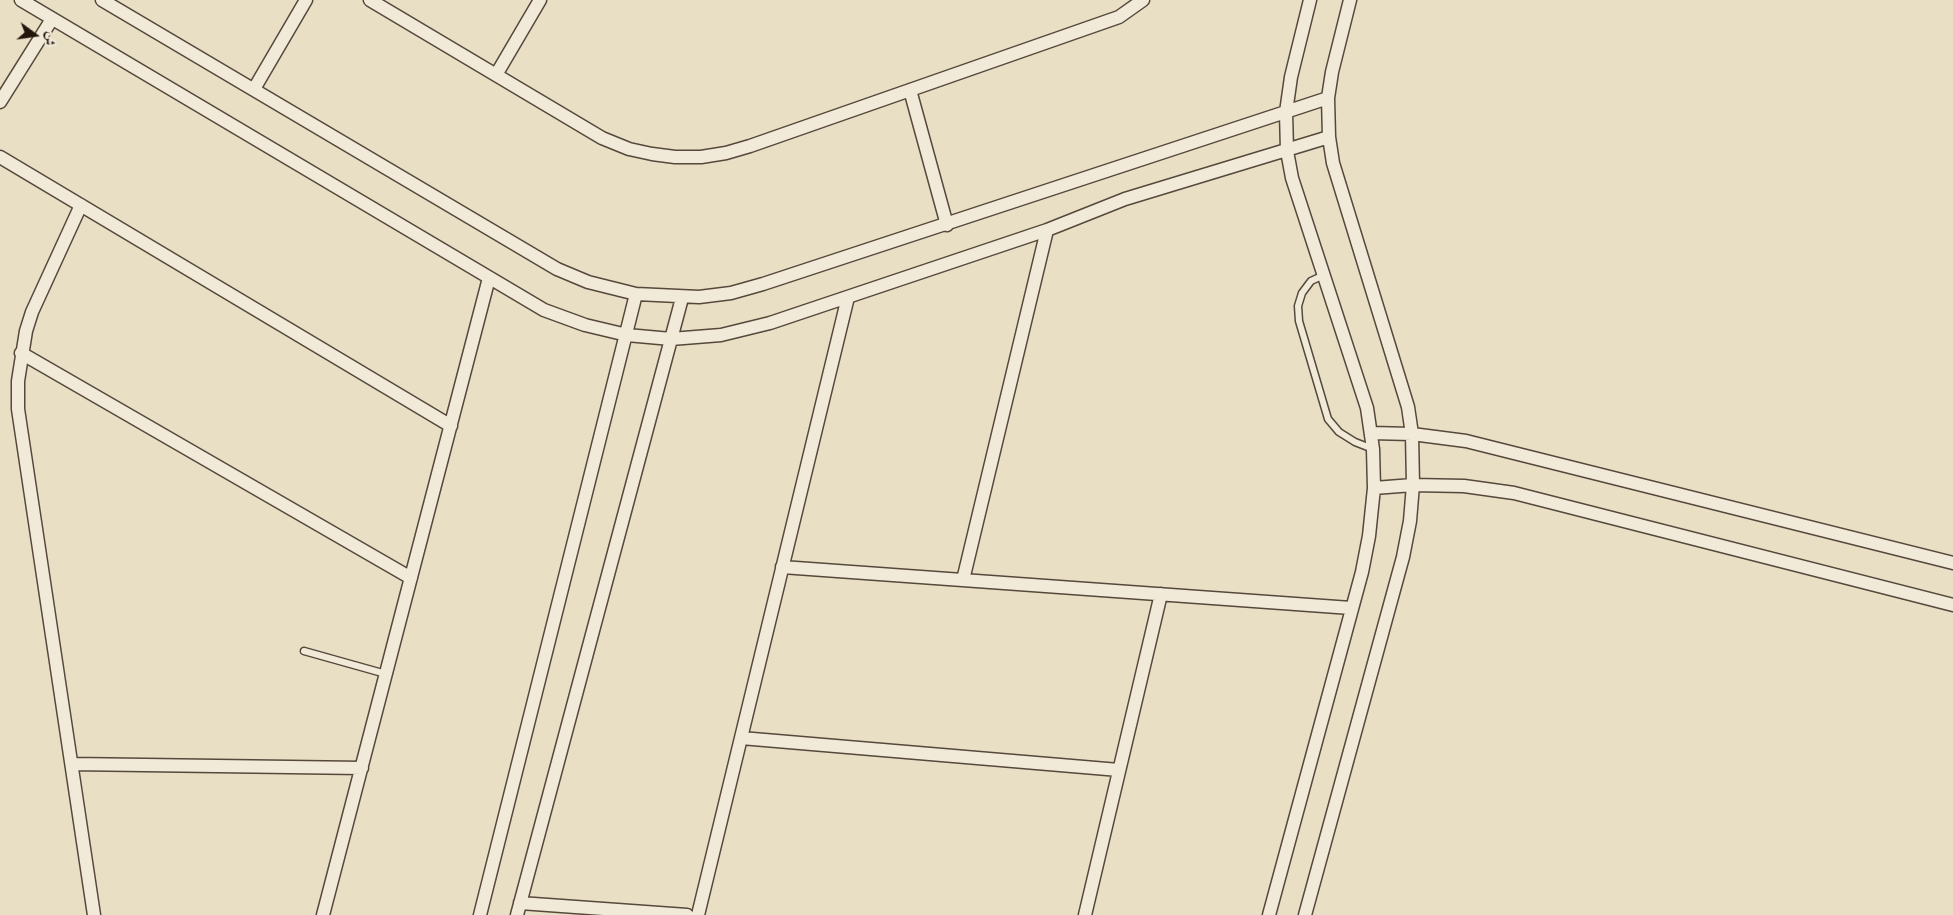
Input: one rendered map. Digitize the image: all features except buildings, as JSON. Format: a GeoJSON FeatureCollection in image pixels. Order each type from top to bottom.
{"type":"FeatureCollection","features":[{"type":"Feature","properties":{"kind":"street"},"geometry":{"type":"LineString","coordinates":[[20,0],[544,310],[585,325],[627,335],[671,339],[721,335],[770,323],[1047,230],[1125,199],[1329,137]]}},
{"type":"Feature","properties":{"kind":"street"},"geometry":{"type":"LineString","coordinates":[[102,0],[557,269],[588,282],[636,294],[682,298],[731,292],[763,284],[1328,98]]}},
{"type":"Feature","properties":{"kind":"street"},"geometry":{"type":"LineString","coordinates":[[254,89],[306,0]]}},
{"type":"Feature","properties":{"kind":"street"},"geometry":{"type":"LineString","coordinates":[[370,0],[602,138],[629,149],[675,157],[701,157],[734,151],[1119,17],[1143,0]]}},
{"type":"Feature","properties":{"kind":"street"},"geometry":{"type":"LineString","coordinates":[[496,75],[540,0]]}},
{"type":"Feature","properties":{"kind":"street"},"geometry":{"type":"LineString","coordinates":[[1269,915],[1362,572],[1369,536],[1374,488],[1373,449],[1367,408],[1292,178],[1287,151],[1286,112],[1291,77],[1310,0]]}},
{"type":"Feature","properties":{"kind":"street"},"geometry":{"type":"LineString","coordinates":[[1306,915],[1403,558],[1410,521],[1413,485],[1412,434],[1408,407],[1334,163],[1329,137],[1328,98],[1332,72],[1350,0]]}},
{"type":"Feature","properties":{"kind":"street"},"geometry":{"type":"LineString","coordinates":[[0,102],[52,19]]}},
{"type":"Feature","properties":{"kind":"street"},"geometry":{"type":"LineString","coordinates":[[910,90],[947,225]]}},
{"type":"Feature","properties":{"kind":"street"},"geometry":{"type":"LineString","coordinates":[[0,157],[451,426]]}},
{"type":"Feature","properties":{"kind":"street"},"geometry":{"type":"LineString","coordinates":[[81,205],[32,312],[21,353],[18,409],[94,915]]}},
{"type":"Feature","properties":{"kind":"street"},"geometry":{"type":"LineString","coordinates":[[963,580],[1047,230]]}},
{"type":"Feature","properties":{"kind":"street"},"geometry":{"type":"LineString","coordinates":[[323,915],[489,278]]}},
{"type":"Feature","properties":{"kind":"street"},"geometry":{"type":"LineString","coordinates":[[480,915],[636,294]]}},
{"type":"Feature","properties":{"kind":"street"},"geometry":{"type":"LineString","coordinates":[[698,915],[848,297]]}},
{"type":"Feature","properties":{"kind":"street"},"geometry":{"type":"LineString","coordinates":[[682,298],[519,909],[687,915]]}},
{"type":"Feature","properties":{"kind":"street"},"geometry":{"type":"LineString","coordinates":[[21,353],[411,578]]}},
{"type":"Feature","properties":{"kind":"street"},"geometry":{"type":"LineString","coordinates":[[1371,433],[1412,434],[1466,441],[1953,563]]}},
{"type":"Feature","properties":{"kind":"street"},"geometry":{"type":"LineString","coordinates":[[1374,488],[1413,485],[1464,486],[1514,493],[1953,605]]}},
{"type":"Feature","properties":{"kind":"street"},"geometry":{"type":"LineString","coordinates":[[782,566],[1351,608]]}},
{"type":"Feature","properties":{"kind":"street"},"geometry":{"type":"LineString","coordinates":[[1085,915],[1161,594]]}},
{"type":"Feature","properties":{"kind":"street"},"geometry":{"type":"LineString","coordinates":[[741,738],[1119,770]]}},
{"type":"Feature","properties":{"kind":"street"},"geometry":{"type":"LineString","coordinates":[[72,764],[362,768]]}},
{"type":"Feature","properties":{"kind":"lane"},"geometry":{"type":"LineString","coordinates":[[1324,275],[1311,282],[1302,293],[1298,306],[1299,321],[1328,419],[1339,432],[1355,442],[1373,449]]}},
{"type":"Feature","properties":{"kind":"lane"},"geometry":{"type":"LineString","coordinates":[[304,651],[386,674]]}}]}
